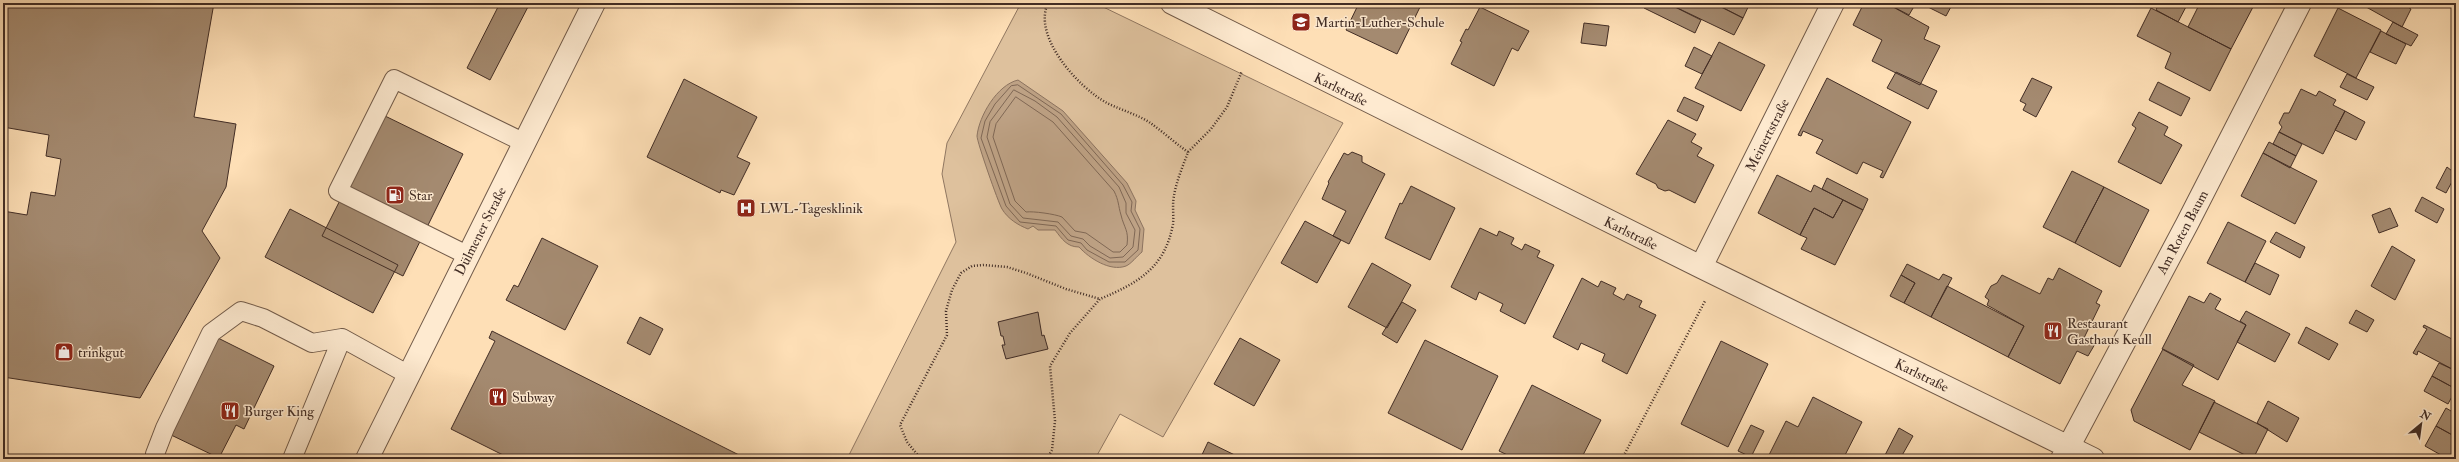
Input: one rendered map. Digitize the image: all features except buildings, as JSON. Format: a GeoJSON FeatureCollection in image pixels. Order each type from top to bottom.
{"type":"FeatureCollection","features":[{"type":"Feature","properties":{"kind":"street","name":"Dülmener Straße"},"geometry":{"type":"LineString","coordinates":[[367,459],[467,255],[525,143],[594,3]]}},
{"type":"Feature","properties":{"kind":"street","name":"Karlstraße"},"geometry":{"type":"LineString","coordinates":[[1172,3],[1195,8],[1251,44],[1701,267],[2065,453],[2093,459]]}},
{"type":"Feature","properties":{"kind":"street","name":"Meinertstraße"},"geometry":{"type":"LineString","coordinates":[[1701,267],[1833,3]]}},
{"type":"Feature","properties":{"kind":"street","name":"Am Roten Baum"},"geometry":{"type":"LineString","coordinates":[[2065,453],[2187,224],[2300,3]]}},
{"type":"Feature","properties":{"kind":"lane"},"geometry":{"type":"LineString","coordinates":[[467,255],[338,191],[394,78],[525,143]]}},
{"type":"Feature","properties":{"kind":"lane"},"geometry":{"type":"LineString","coordinates":[[155,459],[165,428],[211,333],[241,312],[263,318],[312,343],[342,338],[409,375]]}},
{"type":"Feature","properties":{"kind":"lane"},"geometry":{"type":"LineString","coordinates":[[292,459],[342,338]]}},
{"type":"Feature","properties":{"kind":"path"},"geometry":{"type":"LineString","coordinates":[[1048,3],[1044,17],[1045,27],[1059,57],[1070,71],[1087,88],[1106,103],[1148,122],[1188,152]]}},
{"type":"Feature","properties":{"kind":"path"},"geometry":{"type":"LineString","coordinates":[[1048,459],[1052,450],[1055,421],[1050,366],[1070,333],[1100,299],[1130,287],[1150,272],[1164,253],[1173,223],[1174,196],[1188,152],[1211,129],[1227,107],[1251,44]]}},
{"type":"Feature","properties":{"kind":"path"},"geometry":{"type":"LineString","coordinates":[[921,459],[907,442],[900,425],[947,335],[946,311],[952,290],[961,273],[972,266],[984,265],[1008,267],[1026,272],[1066,289],[1100,299]]}},
{"type":"Feature","properties":{"kind":"path"},"geometry":{"type":"LineString","coordinates":[[1622,459],[1710,292],[1701,267]]}},
{"type":"Feature","properties":{"kind":"shaded area"},"geometry":{"type":"Polygon","coordinates":[[[1021,3],[1095,3],[1343,123],[1163,437],[1120,414],[1095,459],[847,459],[956,242],[942,174],[947,143],[1021,3]]]}},
{"type":"Feature","properties":{"kind":"water"},"geometry":{"type":"Polygon","coordinates":[[[1018,80],[1063,111],[1127,183],[1136,201],[1135,210],[1144,229],[1142,252],[1128,265],[1113,267],[1100,263],[1079,247],[1068,244],[1055,230],[1038,230],[1033,226],[1028,229],[1007,216],[1002,209],[980,149],[977,136],[981,120],[990,102],[1003,88],[1018,80]]]}},
{"type":"Feature","properties":{"kind":"place","name":"Martin-Luther-Schule"},"geometry":{"type":"Point","coordinates":[1301,22]}},
{"type":"Feature","properties":{"kind":"place","name":"Star"},"geometry":{"type":"Point","coordinates":[395,195]}},
{"type":"Feature","properties":{"kind":"place","name":"LWL-Tagesklinik"},"geometry":{"type":"Point","coordinates":[746,208]}},
{"type":"Feature","properties":{"kind":"place","name":"Restaurant Gasthaus Keull"},"geometry":{"type":"Point","coordinates":[2053,331]}},
{"type":"Feature","properties":{"kind":"place","name":"trinkgut"},"geometry":{"type":"Point","coordinates":[64,352]}},
{"type":"Feature","properties":{"kind":"place","name":"Subway"},"geometry":{"type":"Point","coordinates":[498,397]}},
{"type":"Feature","properties":{"kind":"place","name":"Burger King"},"geometry":{"type":"Point","coordinates":[230,411]}}]}
